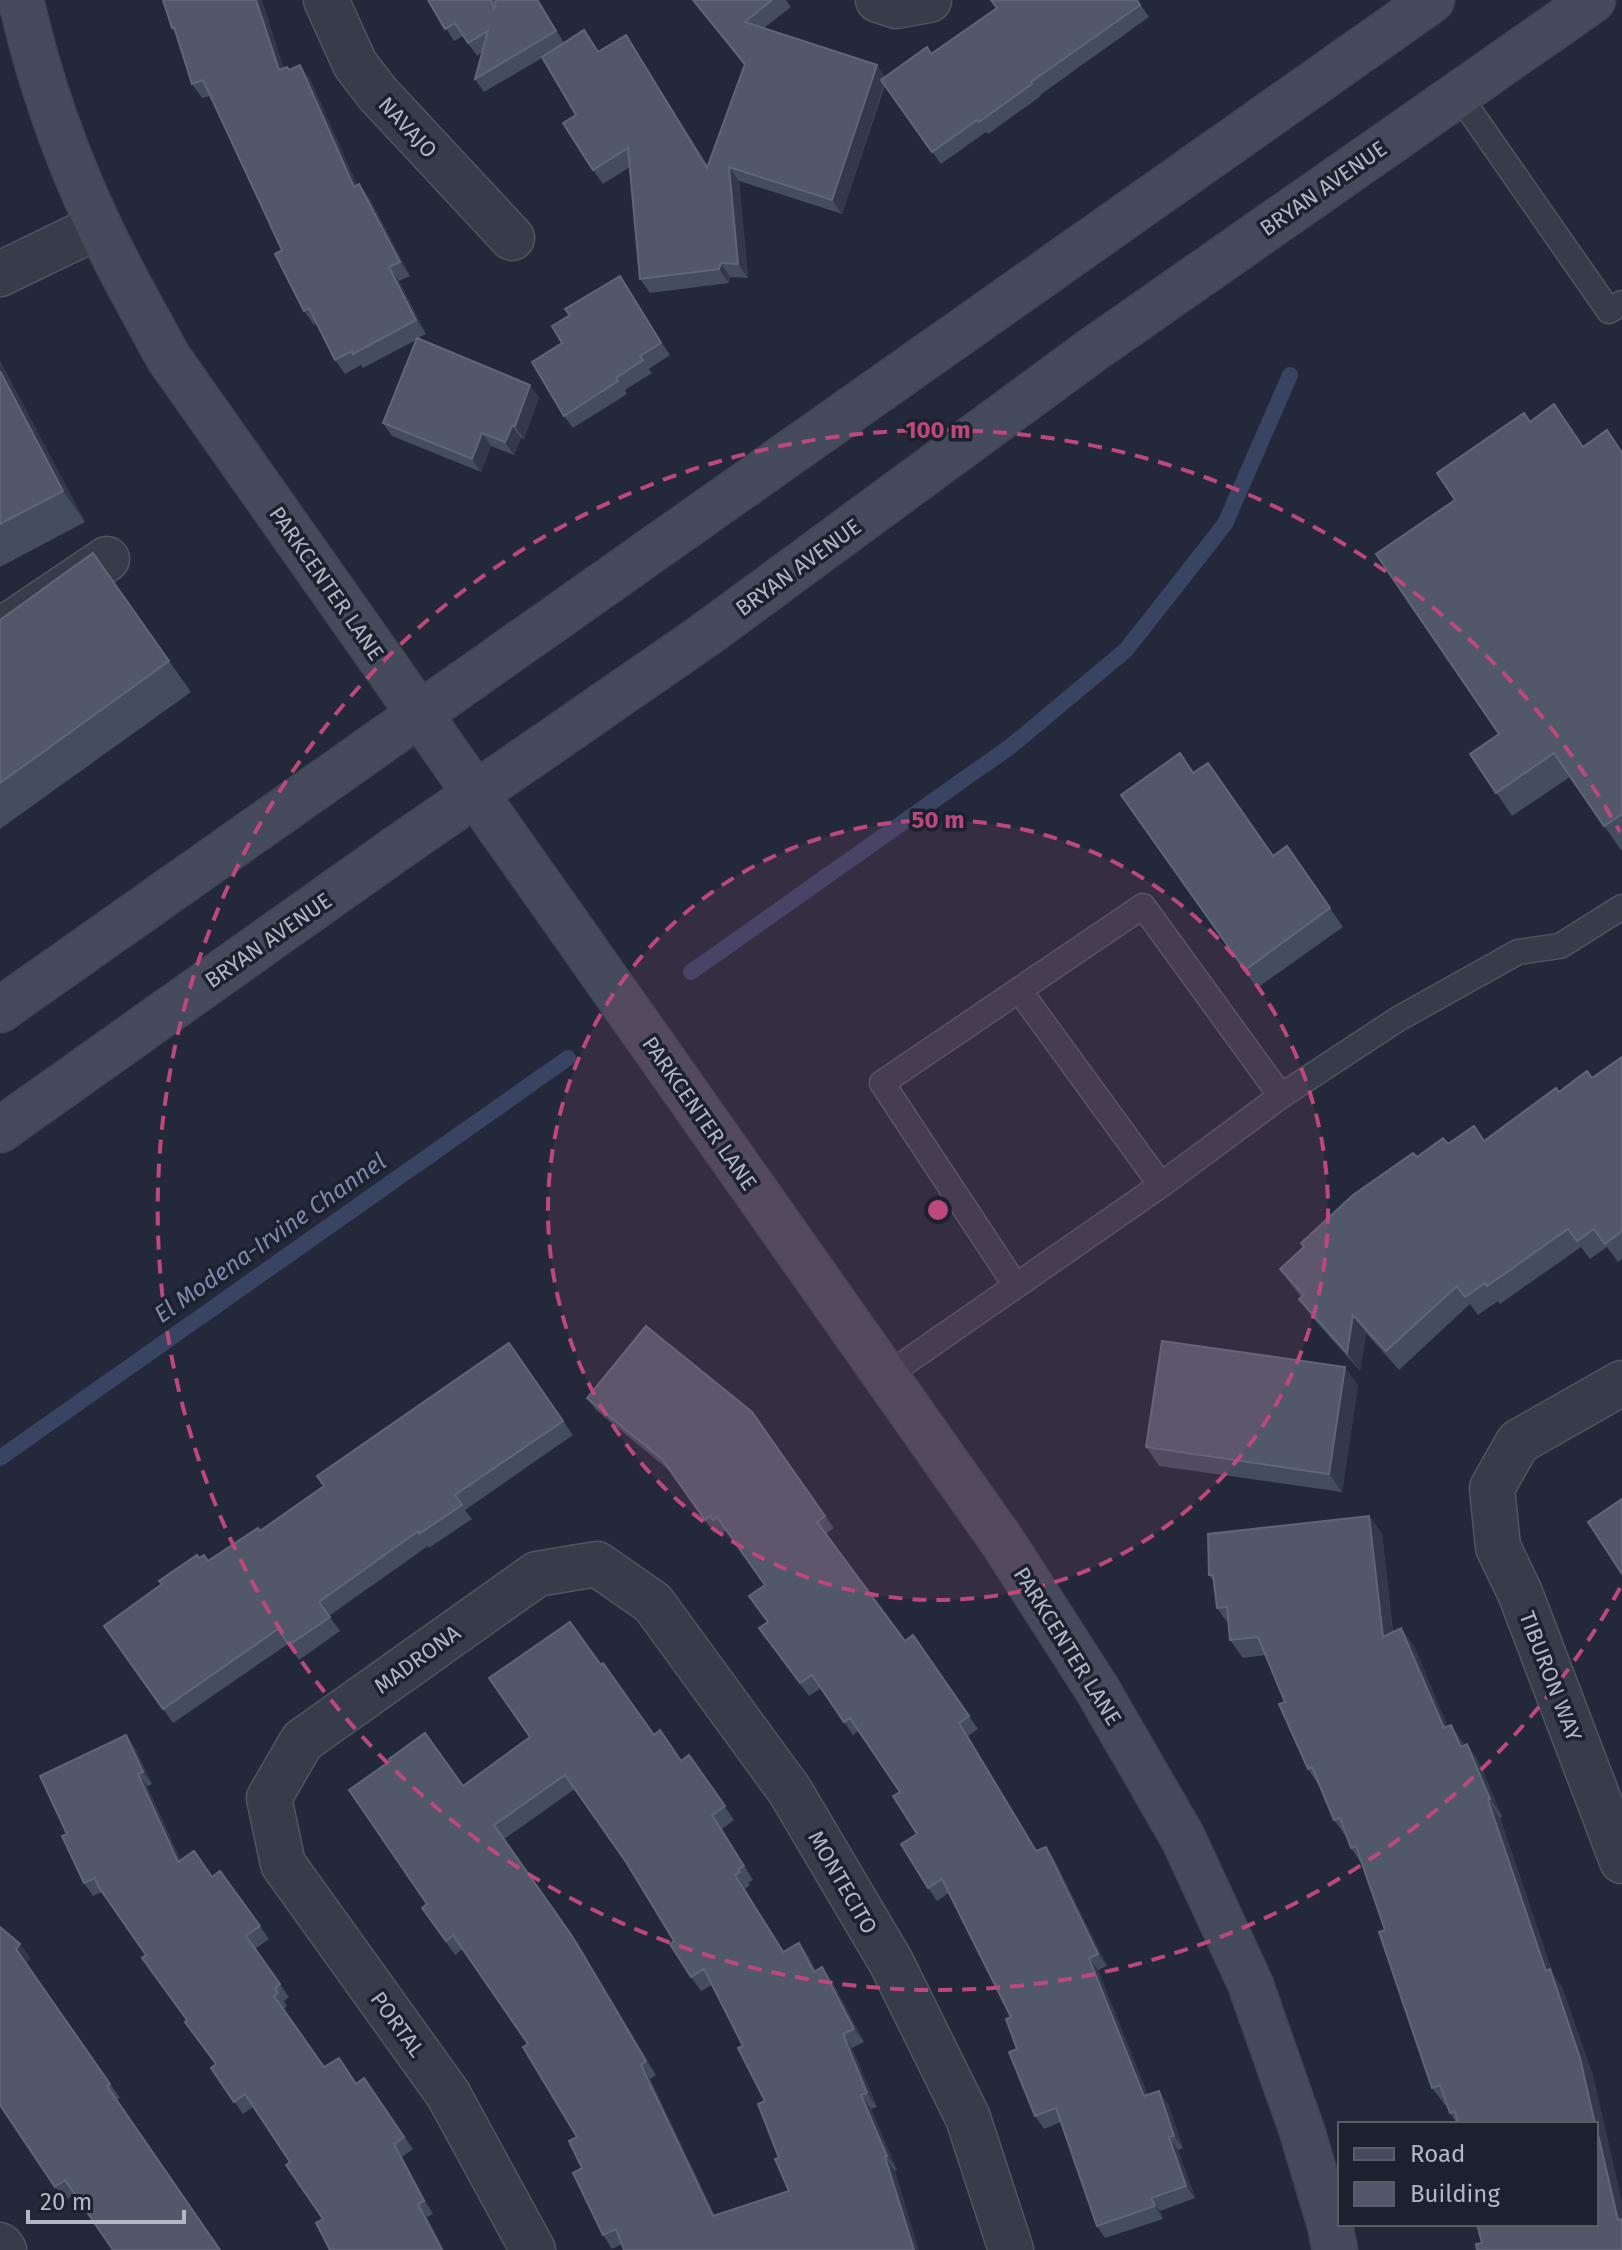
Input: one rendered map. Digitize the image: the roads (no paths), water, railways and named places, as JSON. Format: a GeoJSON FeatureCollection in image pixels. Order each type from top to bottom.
{"type":"FeatureCollection","features":[{"type":"Feature","properties":{"kind":"main road","name":"PARKCENTER LANE"},"geometry":{"type":"LineString","coordinates":[[21,0],[55,116],[99,226],[168,357],[1004,1544],[1089,1676],[1183,1838],[1250,1983],[1302,2131],[1335,2250]]}},
{"type":"Feature","properties":{"kind":"main road"},"geometry":{"type":"LineString","coordinates":[[0,1010],[1432,0]]}},
{"type":"Feature","properties":{"kind":"main road","name":"BRYAN AVENUE"},"geometry":{"type":"LineString","coordinates":[[0,1130],[705,635],[1091,351],[1593,0]]}},
{"type":"Feature","properties":{"kind":"street","name":"NAVAJO"},"geometry":{"type":"LineString","coordinates":[[326,0],[355,64],[378,94],[512,238]]}},
{"type":"Feature","properties":{"kind":"street"},"geometry":{"type":"LineString","coordinates":[[878,0],[896,6],[929,0]]}},
{"type":"Feature","properties":{"kind":"street"},"geometry":{"type":"LineString","coordinates":[[0,274],[99,226]]}},
{"type":"Feature","properties":{"kind":"street"},"geometry":{"type":"LineString","coordinates":[[0,631],[107,559]]}},
{"type":"Feature","properties":{"kind":"street","name":"TIBURON WAY"},"geometry":{"type":"LineString","coordinates":[[1622,1383],[1518,1442],[1492,1488],[1498,1547],[1520,1593],[1622,1861]]}},
{"type":"Feature","properties":{"kind":"street","name":"MADRONA"},"geometry":{"type":"LineString","coordinates":[[269,1798],[302,1741],[537,1574],[597,1564]]}},
{"type":"Feature","properties":{"kind":"street","name":"MONTECITO"},"geometry":{"type":"LineString","coordinates":[[597,1564],[653,1603],[790,1791],[891,1962],[968,2118],[1011,2250]]}},
{"type":"Feature","properties":{"kind":"street","name":"PORTAL"},"geometry":{"type":"LineString","coordinates":[[269,1798],[283,1864],[448,2094],[533,2250]]}},
{"type":"Feature","properties":{"kind":"street"},"geometry":{"type":"LineString","coordinates":[[0,2245],[4,2250]]}},
{"type":"Feature","properties":{"kind":"lane"},"geometry":{"type":"LineString","coordinates":[[1458,94],[1618,314]]}},
{"type":"Feature","properties":{"kind":"lane"},"geometry":{"type":"LineString","coordinates":[[1016,1286],[882,1083],[1143,906],[1281,1096]]}},
{"type":"Feature","properties":{"kind":"lane"},"geometry":{"type":"LineString","coordinates":[[886,1376],[1161,1185],[1281,1096],[1398,1019],[1518,952],[1560,946],[1622,907]]}},
{"type":"Feature","properties":{"kind":"lane"},"geometry":{"type":"LineString","coordinates":[[1019,990],[1161,1185]]}},
{"type":"Feature","properties":{"kind":"waterway","name":"El Modena-Irvine Channel"},"geometry":{"type":"LineString","coordinates":[[691,972],[1011,746],[1126,650],[1225,524],[1290,375]]}},
{"type":"Feature","properties":{"kind":"waterway","name":"El Modena-Irvine Channel"},"geometry":{"type":"LineString","coordinates":[[0,1458],[568,1058]]}}]}
